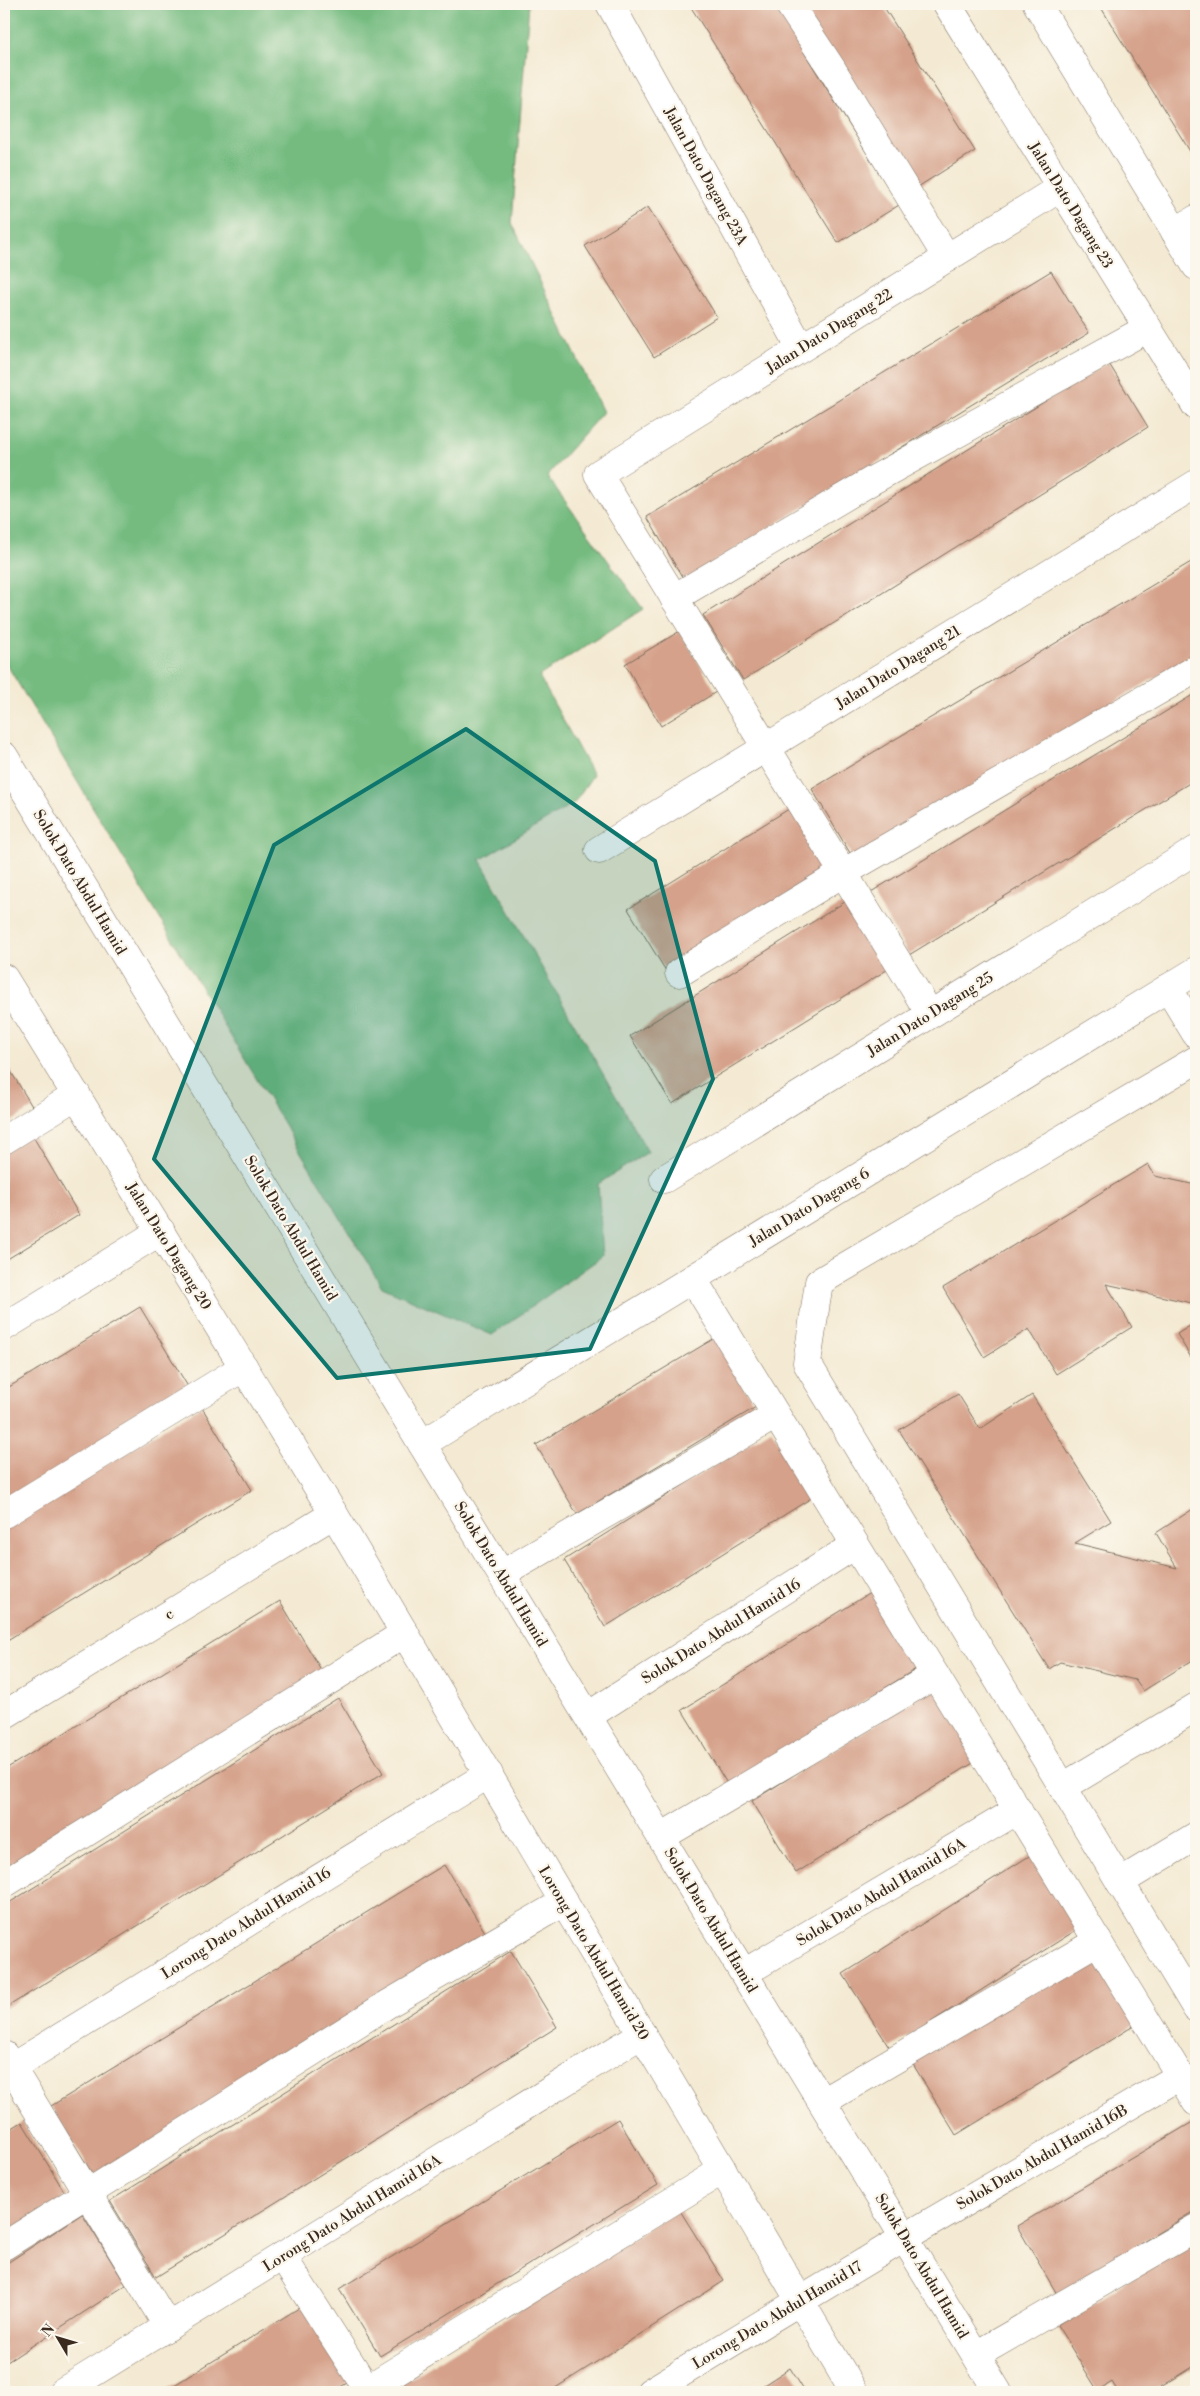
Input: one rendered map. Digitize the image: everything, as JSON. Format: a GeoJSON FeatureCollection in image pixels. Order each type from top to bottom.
{"type":"FeatureCollection","features":[{"type":"Feature","properties":{"kind":"street","name":"Jalan Dato Dagang 23A"},"geometry":{"type":"LineString","coordinates":[[610,4],[801,348]]}},
{"type":"Feature","properties":{"kind":"street"},"geometry":{"type":"LineString","coordinates":[[789,4],[832,69],[947,258]]}},
{"type":"Feature","properties":{"kind":"street","name":"Jalan Dato Dagang 23"},"geometry":{"type":"LineString","coordinates":[[947,4],[1196,406]]}},
{"type":"Feature","properties":{"kind":"street"},"geometry":{"type":"LineString","coordinates":[[1037,4],[1186,225],[1196,266]]}},
{"type":"Feature","properties":{"kind":"street","name":"Jalan Dato Dagang 22"},"geometry":{"type":"LineString","coordinates":[[674,598],[598,474],[1060,188]]}},
{"type":"Feature","properties":{"kind":"street"},"geometry":{"type":"LineString","coordinates":[[930,1014],[674,598],[873,480],[1148,328]]}},
{"type":"Feature","properties":{"kind":"street","name":"Jalan Dato Dagang 21"},"geometry":{"type":"LineString","coordinates":[[599,850],[1196,484]]}},
{"type":"Feature","properties":{"kind":"street"},"geometry":{"type":"LineString","coordinates":[[678,973],[843,873],[1196,669]]}},
{"type":"Feature","properties":{"kind":"street","name":"Solok Dato Abdul Hamid"},"geometry":{"type":"LineString","coordinates":[[4,756],[998,2392]]}},
{"type":"Feature","properties":{"kind":"street","name":"Jalan Dato Dagang 25"},"geometry":{"type":"LineString","coordinates":[[664,1178],[1196,850]]}},
{"type":"Feature","properties":{"kind":"street","name":"Jalan Dato Dagang 6"},"geometry":{"type":"LineString","coordinates":[[422,1444],[1196,971]]}},
{"type":"Feature","properties":{"kind":"street","name":"Jalan Dato Dagang 20"},"geometry":{"type":"LineString","coordinates":[[4,978],[334,1514]]}},
{"type":"Feature","properties":{"kind":"street"},"geometry":{"type":"LineString","coordinates":[[1168,988],[1196,1034]]}},
{"type":"Feature","properties":{"kind":"street"},"geometry":{"type":"LineString","coordinates":[[1196,1060],[819,1282],[807,1363],[1196,2008]]}},
{"type":"Feature","properties":{"kind":"street"},"geometry":{"type":"LineString","coordinates":[[4,1140],[77,1095]]}},
{"type":"Feature","properties":{"kind":"street"},"geometry":{"type":"LineString","coordinates":[[4,1327],[160,1231]]}},
{"type":"Feature","properties":{"kind":"street"},"geometry":{"type":"LineString","coordinates":[[693,1279],[1196,2102]]}},
{"type":"Feature","properties":{"kind":"street"},"geometry":{"type":"LineString","coordinates":[[4,1514],[244,1367]]}},
{"type":"Feature","properties":{"kind":"street"},"geometry":{"type":"LineString","coordinates":[[502,1574],[776,1416]]}},
{"type":"Feature","properties":{"kind":"street","name":"Lorong Dato Abdul Hamid 20"},"geometry":{"type":"LineString","coordinates":[[334,1514],[854,2392]]}},
{"type":"Feature","properties":{"kind":"street","name":"c"},"geometry":{"type":"LineString","coordinates":[[4,1715],[334,1514]]}},
{"type":"Feature","properties":{"kind":"street","name":"Solok Dato Abdul Hamid 16"},"geometry":{"type":"LineString","coordinates":[[588,1716],[855,1545]]}},
{"type":"Feature","properties":{"kind":"street"},"geometry":{"type":"LineString","coordinates":[[4,1884],[405,1633]]}},
{"type":"Feature","properties":{"kind":"street"},"geometry":{"type":"LineString","coordinates":[[661,1837],[935,1675]]}},
{"type":"Feature","properties":{"kind":"street"},"geometry":{"type":"LineString","coordinates":[[1063,1787],[1196,1707]]}},
{"type":"Feature","properties":{"kind":"street","name":"Lorong Dato Abdul Hamid 16"},"geometry":{"type":"LineString","coordinates":[[6,2065],[489,1774]]}},
{"type":"Feature","properties":{"kind":"street","name":"Solok Dato Abdul Hamid 16A"},"geometry":{"type":"LineString","coordinates":[[744,1973],[1018,1810]]}},
{"type":"Feature","properties":{"kind":"street"},"geometry":{"type":"LineString","coordinates":[[1120,1882],[1196,1836]]}},
{"type":"Feature","properties":{"kind":"street"},"geometry":{"type":"LineString","coordinates":[[4,2246],[86,2192],[388,2004],[564,1902]]}},
{"type":"Feature","properties":{"kind":"street"},"geometry":{"type":"LineString","coordinates":[[822,2102],[1098,1941]]}},
{"type":"Feature","properties":{"kind":"street","name":"Lorong Dato Abdul Hamid 16A"},"geometry":{"type":"LineString","coordinates":[[62,2392],[642,2034]]}},
{"type":"Feature","properties":{"kind":"street"},"geometry":{"type":"LineString","coordinates":[[6,2065],[168,2327]]}},
{"type":"Feature","properties":{"kind":"street","name":"Solok Dato Abdul Hamid 16B"},"geometry":{"type":"LineString","coordinates":[[904,2238],[1180,2076]]}},
{"type":"Feature","properties":{"kind":"street"},"geometry":{"type":"LineString","coordinates":[[282,2256],[366,2391],[723,2170]]}},
{"type":"Feature","properties":{"kind":"street"},"geometry":{"type":"LineString","coordinates":[[976,2355],[1196,2228]]}},
{"type":"Feature","properties":{"kind":"street","name":"Lorong Dato Abdul Hamid 17"},"geometry":{"type":"LineString","coordinates":[[650,2392],[904,2238]]}},
{"type":"Feature","properties":{"kind":"highlighted area"},"geometry":{"type":"Polygon","coordinates":[[[466,729],[655,861],[713,1079],[590,1349],[337,1378],[154,1159],[274,845],[466,729]]]}},
{"type":"Feature","properties":{"kind":"green space"},"geometry":{"type":"Polygon","coordinates":[[[4,4],[529,4],[512,223],[603,412],[547,476],[643,609],[539,676],[593,775],[574,803],[480,860],[648,1152],[598,1184],[603,1256],[492,1335],[382,1287],[4,660],[4,4]]]}},
{"type":"Feature","properties":{"kind":"building"},"geometry":{"type":"Polygon","coordinates":[[[689,4],[774,4],[899,205],[838,243],[689,4]]]}},
{"type":"Feature","properties":{"kind":"building"},"geometry":{"type":"Polygon","coordinates":[[[796,4],[882,4],[975,151],[913,190],[796,4]]]}},
{"type":"Feature","properties":{"kind":"building"},"geometry":{"type":"Polygon","coordinates":[[[1099,4],[1196,4],[1196,161],[1111,24],[1099,4]]]}},
{"type":"Feature","properties":{"kind":"building"},"geometry":{"type":"Polygon","coordinates":[[[648,207],[717,317],[654,357],[585,246],[648,207]]]}},
{"type":"Feature","properties":{"kind":"building"},"geometry":{"type":"Polygon","coordinates":[[[1051,271],[1089,333],[684,580],[647,517],[1051,271]]]}},
{"type":"Feature","properties":{"kind":"building"},"geometry":{"type":"Polygon","coordinates":[[[1108,362],[1148,427],[743,680],[703,615],[1108,362]]]}},
{"type":"Feature","properties":{"kind":"building"},"geometry":{"type":"Polygon","coordinates":[[[1196,559],[1196,653],[853,858],[812,789],[1196,559]]]}},
{"type":"Feature","properties":{"kind":"building"},"geometry":{"type":"Polygon","coordinates":[[[680,631],[716,692],[661,726],[625,664],[680,631]]]}},
{"type":"Feature","properties":{"kind":"building"},"geometry":{"type":"Polygon","coordinates":[[[1196,693],[1196,779],[909,955],[871,892],[1196,693]]]}},
{"type":"Feature","properties":{"kind":"building"},"geometry":{"type":"Polygon","coordinates":[[[792,807],[829,869],[666,971],[628,909],[792,807]]]}},
{"type":"Feature","properties":{"kind":"building"},"geometry":{"type":"Polygon","coordinates":[[[848,900],[890,968],[672,1104],[630,1036],[848,900]]]}},
{"type":"Feature","properties":{"kind":"building"},"geometry":{"type":"Polygon","coordinates":[[[4,1060],[33,1108],[4,1126],[4,1060]]]}},
{"type":"Feature","properties":{"kind":"building"},"geometry":{"type":"Polygon","coordinates":[[[31,1133],[79,1215],[4,1261],[4,1149],[31,1133]]]}},
{"type":"Feature","properties":{"kind":"building"},"geometry":{"type":"Polygon","coordinates":[[[1148,1164],[1155,1176],[1196,1185],[1196,1304],[1106,1284],[1132,1327],[1056,1374],[1029,1329],[984,1357],[943,1288],[1148,1164]]]}},
{"type":"Feature","properties":{"kind":"building"},"geometry":{"type":"Polygon","coordinates":[[[140,1307],[190,1390],[4,1504],[4,1390],[140,1307]]]}},
{"type":"Feature","properties":{"kind":"building"},"geometry":{"type":"Polygon","coordinates":[[[1196,1322],[1196,1366],[1177,1334],[1196,1322]]]}},
{"type":"Feature","properties":{"kind":"building"},"geometry":{"type":"Polygon","coordinates":[[[715,1338],[756,1407],[577,1514],[536,1445],[715,1338]]]}},
{"type":"Feature","properties":{"kind":"building"},"geometry":{"type":"Polygon","coordinates":[[[958,1394],[980,1429],[1032,1395],[1111,1521],[1075,1543],[1177,1568],[1156,1533],[1196,1507],[1196,1658],[1143,1691],[1135,1680],[1060,1662],[1049,1669],[899,1430],[958,1394]]]}},
{"type":"Feature","properties":{"kind":"building"},"geometry":{"type":"Polygon","coordinates":[[[201,1406],[252,1490],[4,1642],[4,1527],[201,1406]]]}},
{"type":"Feature","properties":{"kind":"building"},"geometry":{"type":"Polygon","coordinates":[[[771,1430],[813,1497],[605,1627],[564,1560],[771,1430]]]}},
{"type":"Feature","properties":{"kind":"building"},"geometry":{"type":"Polygon","coordinates":[[[873,1591],[919,1667],[728,1785],[682,1710],[873,1591]]]}},
{"type":"Feature","properties":{"kind":"building"},"geometry":{"type":"Polygon","coordinates":[[[280,1601],[326,1678],[4,1875],[4,1770],[280,1601]]]}},
{"type":"Feature","properties":{"kind":"building"},"geometry":{"type":"Polygon","coordinates":[[[934,1688],[978,1760],[796,1873],[752,1801],[934,1688]]]}},
{"type":"Feature","properties":{"kind":"building"},"geometry":{"type":"Polygon","coordinates":[[[338,1698],[383,1773],[4,2009],[4,1906],[338,1698]]]}},
{"type":"Feature","properties":{"kind":"building"},"geometry":{"type":"Polygon","coordinates":[[[1034,1853],[1081,1927],[890,2048],[843,1974],[1034,1853]]]}},
{"type":"Feature","properties":{"kind":"building"},"geometry":{"type":"Polygon","coordinates":[[[444,1865],[488,1937],[95,2178],[51,2106],[444,1865]]]}},
{"type":"Feature","properties":{"kind":"building"},"geometry":{"type":"Polygon","coordinates":[[[1095,1948],[1140,2022],[956,2135],[911,2061],[1095,1948]]]}},
{"type":"Feature","properties":{"kind":"building"},"geometry":{"type":"Polygon","coordinates":[[[511,1951],[557,2027],[156,2277],[110,2201],[511,1951]]]}},
{"type":"Feature","properties":{"kind":"building"},"geometry":{"type":"Polygon","coordinates":[[[618,2119],[658,2185],[380,2356],[339,2289],[618,2119]]]}},
{"type":"Feature","properties":{"kind":"building"},"geometry":{"type":"Polygon","coordinates":[[[1196,2120],[1196,2210],[1057,2294],[1017,2226],[1196,2120]]]}},
{"type":"Feature","properties":{"kind":"building"},"geometry":{"type":"Polygon","coordinates":[[[22,2122],[67,2196],[4,2235],[4,2133],[22,2122]]]}},
{"type":"Feature","properties":{"kind":"building"},"geometry":{"type":"Polygon","coordinates":[[[679,2209],[724,2281],[549,2392],[403,2392],[399,2386],[679,2209]]]}},
{"type":"Feature","properties":{"kind":"building"},"geometry":{"type":"Polygon","coordinates":[[[82,2214],[126,2285],[4,2364],[4,2265],[82,2214]]]}},
{"type":"Feature","properties":{"kind":"building"},"geometry":{"type":"Polygon","coordinates":[[[1196,2238],[1196,2365],[1153,2392],[1118,2392],[1112,2382],[1098,2391],[1057,2325],[1196,2238]]]}},
{"type":"Feature","properties":{"kind":"building"},"geometry":{"type":"Polygon","coordinates":[[[307,2303],[354,2379],[332,2392],[163,2392],[307,2303]]]}},
{"type":"Feature","properties":{"kind":"building"},"geometry":{"type":"Polygon","coordinates":[[[790,2368],[805,2392],[753,2392],[790,2368]]]}}]}
